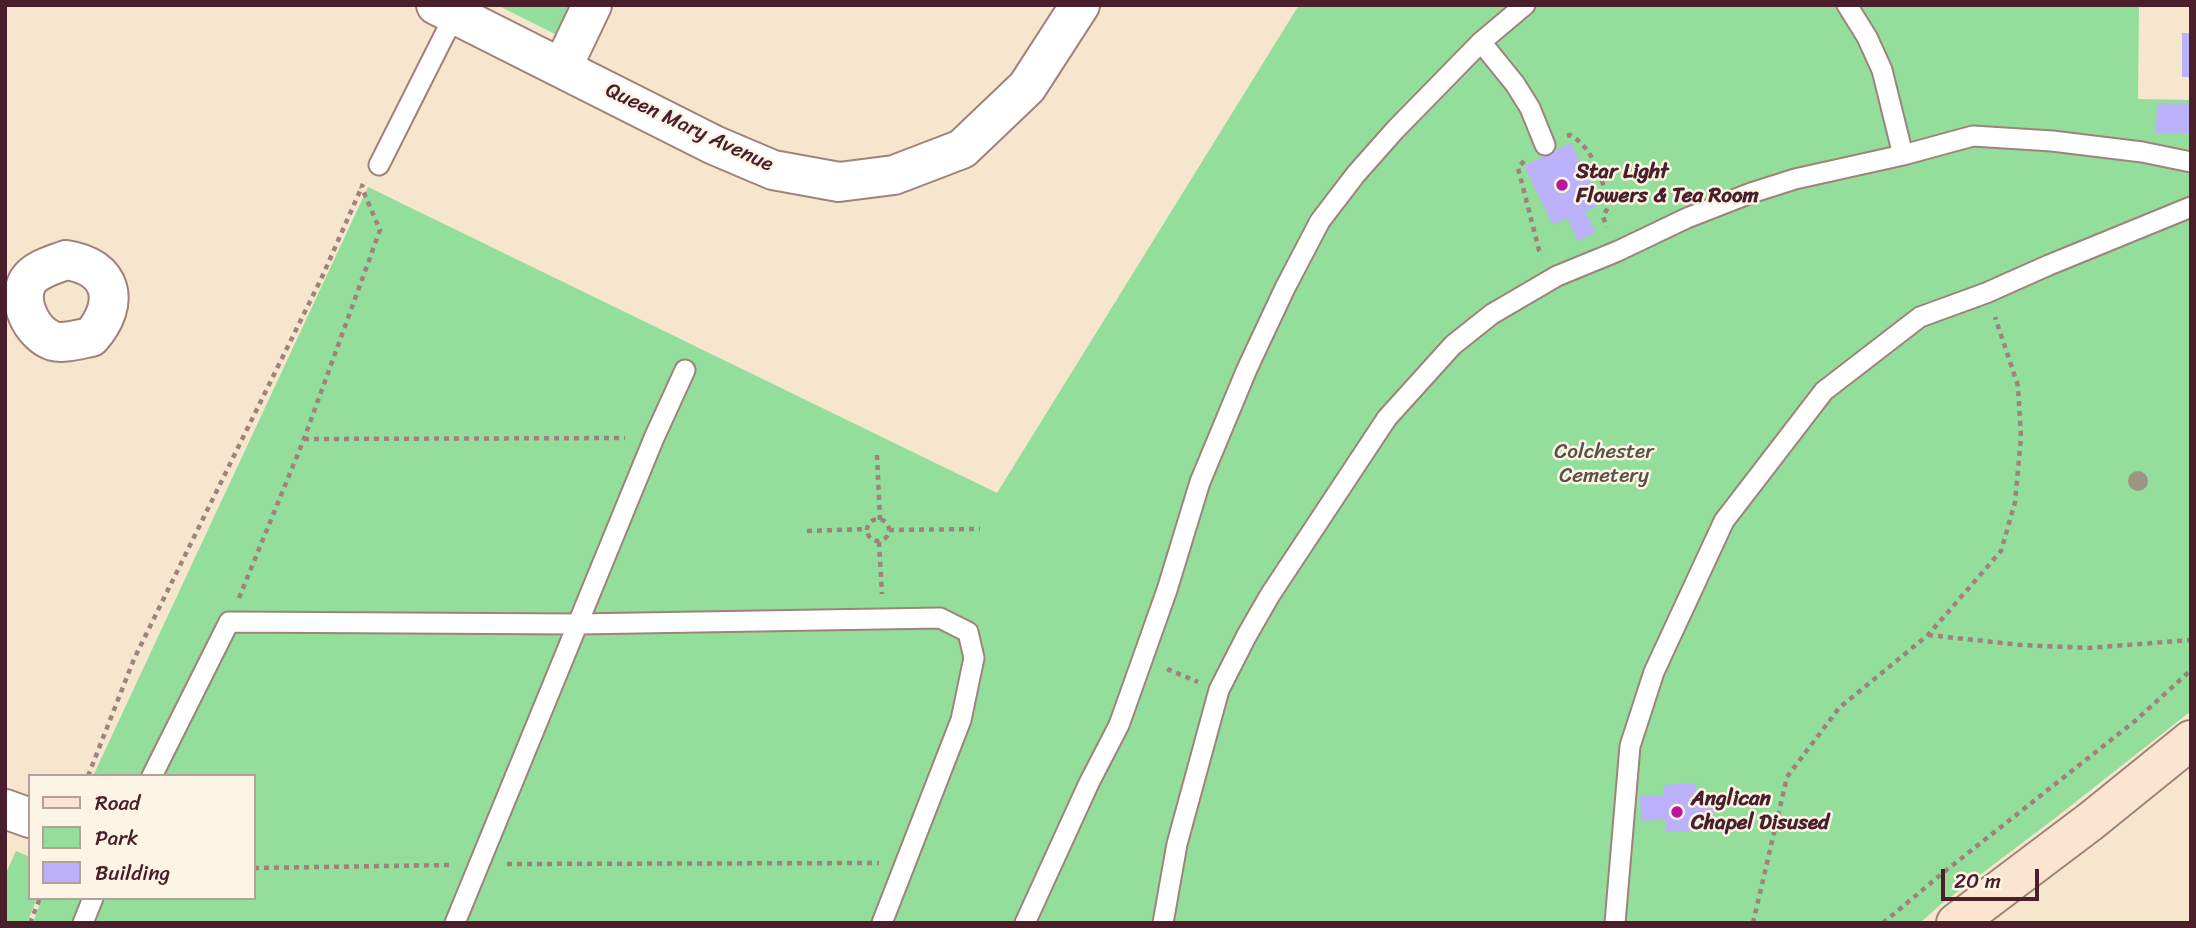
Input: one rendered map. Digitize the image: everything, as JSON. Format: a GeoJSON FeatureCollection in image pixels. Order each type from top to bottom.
{"type":"FeatureCollection","features":[{"type":"Feature","properties":{"kind":"main road"},"geometry":{"type":"LineString","coordinates":[[1956,923],[2091,821],[2191,740]]}},
{"type":"Feature","properties":{"kind":"street"},"geometry":{"type":"LineString","coordinates":[[562,68],[593,5]]}},
{"type":"Feature","properties":{"kind":"street","name":"Queen Mary Avenue"},"geometry":{"type":"LineString","coordinates":[[445,10],[714,145],[773,170],[839,182],[894,175],[962,149],[1027,87],[1080,5]]}},
{"type":"Feature","properties":{"kind":"street"},"geometry":{"type":"LineString","coordinates":[[5,809],[28,817]]}},
{"type":"Feature","properties":{"kind":"lane"},"geometry":{"type":"LineString","coordinates":[[1025,923],[1089,783],[1119,725],[1167,590],[1200,482],[1247,369],[1320,221],[1356,174],[1395,130],[1481,42],[1525,5]]}},
{"type":"Feature","properties":{"kind":"lane"},"geometry":{"type":"LineString","coordinates":[[1847,5],[1867,37],[1882,70],[1903,155]]}},
{"type":"Feature","properties":{"kind":"lane"},"geometry":{"type":"LineString","coordinates":[[379,165],[445,10]]}},
{"type":"Feature","properties":{"kind":"lane"},"geometry":{"type":"LineString","coordinates":[[1481,42],[1515,84],[1530,108],[1545,145]]}},
{"type":"Feature","properties":{"kind":"lane"},"geometry":{"type":"LineString","coordinates":[[1163,923],[1177,844],[1219,690],[1270,595],[1387,418],[1453,345],[1492,314],[1557,276],[1751,193],[1795,179],[1973,136],[2116,149],[2191,162]]}},
{"type":"Feature","properties":{"kind":"lane"},"geometry":{"type":"LineString","coordinates":[[1615,923],[1630,746],[1654,672],[1724,521],[1824,391],[1920,317],[1986,293],[2191,207]]}},
{"type":"Feature","properties":{"kind":"lane"},"geometry":{"type":"LineString","coordinates":[[455,923],[654,438],[685,370]]}},
{"type":"Feature","properties":{"kind":"lane"},"geometry":{"type":"LineString","coordinates":[[153,774],[229,622],[578,624],[940,618],[968,632],[974,658],[961,720],[882,923]]}},
{"type":"Feature","properties":{"kind":"lane"},"geometry":{"type":"LineString","coordinates":[[83,923],[92,900]]}},
{"type":"Feature","properties":{"kind":"path"},"geometry":{"type":"LineString","coordinates":[[1557,276],[1539,250],[1518,168],[1528,156],[1545,145],[1570,135],[1583,142],[1610,203],[1603,217],[1618,251]]}},
{"type":"Feature","properties":{"kind":"path"},"geometry":{"type":"LineString","coordinates":[[89,774],[134,659],[322,277],[361,186],[379,165]]}},
{"type":"Feature","properties":{"kind":"path"},"geometry":{"type":"LineString","coordinates":[[229,622],[304,439],[380,230],[361,186]]}},
{"type":"Feature","properties":{"kind":"path"},"geometry":{"type":"LineString","coordinates":[[1753,923],[1787,777],[1839,708],[1928,635],[2001,551],[2015,502],[2021,438],[2018,386],[1986,293]]}},
{"type":"Feature","properties":{"kind":"path"},"geometry":{"type":"LineString","coordinates":[[304,439],[654,438]]}},
{"type":"Feature","properties":{"kind":"path"},"geometry":{"type":"LineString","coordinates":[[877,455],[880,520]]}},
{"type":"Feature","properties":{"kind":"path"},"geometry":{"type":"LineString","coordinates":[[867,529],[873,520],[886,523],[889,530],[887,537],[879,542]]}},
{"type":"Feature","properties":{"kind":"path"},"geometry":{"type":"LineString","coordinates":[[807,531],[867,529]]}},
{"type":"Feature","properties":{"kind":"path"},"geometry":{"type":"LineString","coordinates":[[867,529],[870,538],[879,542]]}},
{"type":"Feature","properties":{"kind":"path"},"geometry":{"type":"LineString","coordinates":[[889,530],[979,529]]}},
{"type":"Feature","properties":{"kind":"path"},"geometry":{"type":"LineString","coordinates":[[879,542],[881,620]]}},
{"type":"Feature","properties":{"kind":"path"},"geometry":{"type":"LineString","coordinates":[[1928,635],[2021,645],[2088,648],[2191,640]]}},
{"type":"Feature","properties":{"kind":"path"},"geometry":{"type":"LineString","coordinates":[[1143,660],[1219,690]]}},
{"type":"Feature","properties":{"kind":"path"},"geometry":{"type":"LineString","coordinates":[[1884,923],[1944,872],[2135,721],[2191,670]]}},
{"type":"Feature","properties":{"kind":"path"},"geometry":{"type":"LineString","coordinates":[[256,868],[480,864],[904,863]]}},
{"type":"Feature","properties":{"kind":"path"},"geometry":{"type":"LineString","coordinates":[[30,923],[39,900]]}},
{"type":"Feature","properties":{"kind":"green space"},"geometry":{"type":"Polygon","coordinates":[[[497,5],[585,5],[559,36],[497,5]]]}},
{"type":"Feature","properties":{"kind":"green space","name":"Colchester Cemetery"},"geometry":{"type":"Polygon","coordinates":[[[1299,5],[2139,5],[2138,99],[2191,100],[2191,711],[1920,923],[33,923],[41,900],[256,900],[256,774],[94,774],[368,187],[997,493],[1299,5]]]}},
{"type":"Feature","properties":{"kind":"green space"},"geometry":{"type":"Polygon","coordinates":[[[16,851],[28,856],[28,900],[36,900],[27,923],[5,923],[5,875],[16,851]]]}},
{"type":"Feature","properties":{"kind":"building"},"geometry":{"type":"Polygon","coordinates":[[[2182,33],[2191,33],[2191,77],[2182,77],[2182,33]]]}},
{"type":"Feature","properties":{"kind":"building"},"geometry":{"type":"Polygon","coordinates":[[[2157,103],[2191,104],[2191,133],[2156,133],[2157,103]]]}},
{"type":"Feature","properties":{"kind":"building","name":"Star Light Flowers & Tea Room"},"geometry":{"type":"Polygon","coordinates":[[[1571,143],[1601,204],[1585,212],[1596,232],[1578,241],[1567,218],[1553,225],[1524,166],[1571,143]]]}},
{"type":"Feature","properties":{"kind":"building","name":"Anglican Chapel Disused"},"geometry":{"type":"Polygon","coordinates":[[[1696,783],[1697,804],[1713,803],[1714,830],[1666,832],[1666,820],[1641,821],[1640,796],[1664,795],[1663,785],[1696,783]]]}},
{"type":"Feature","properties":{"kind":"place","name":"Star Light Flowers & Tea Room"},"geometry":{"type":"Point","coordinates":[1562,185]}},
{"type":"Feature","properties":{"kind":"place","name":"Anglican Chapel Disused"},"geometry":{"type":"Point","coordinates":[1677,812]}}]}
